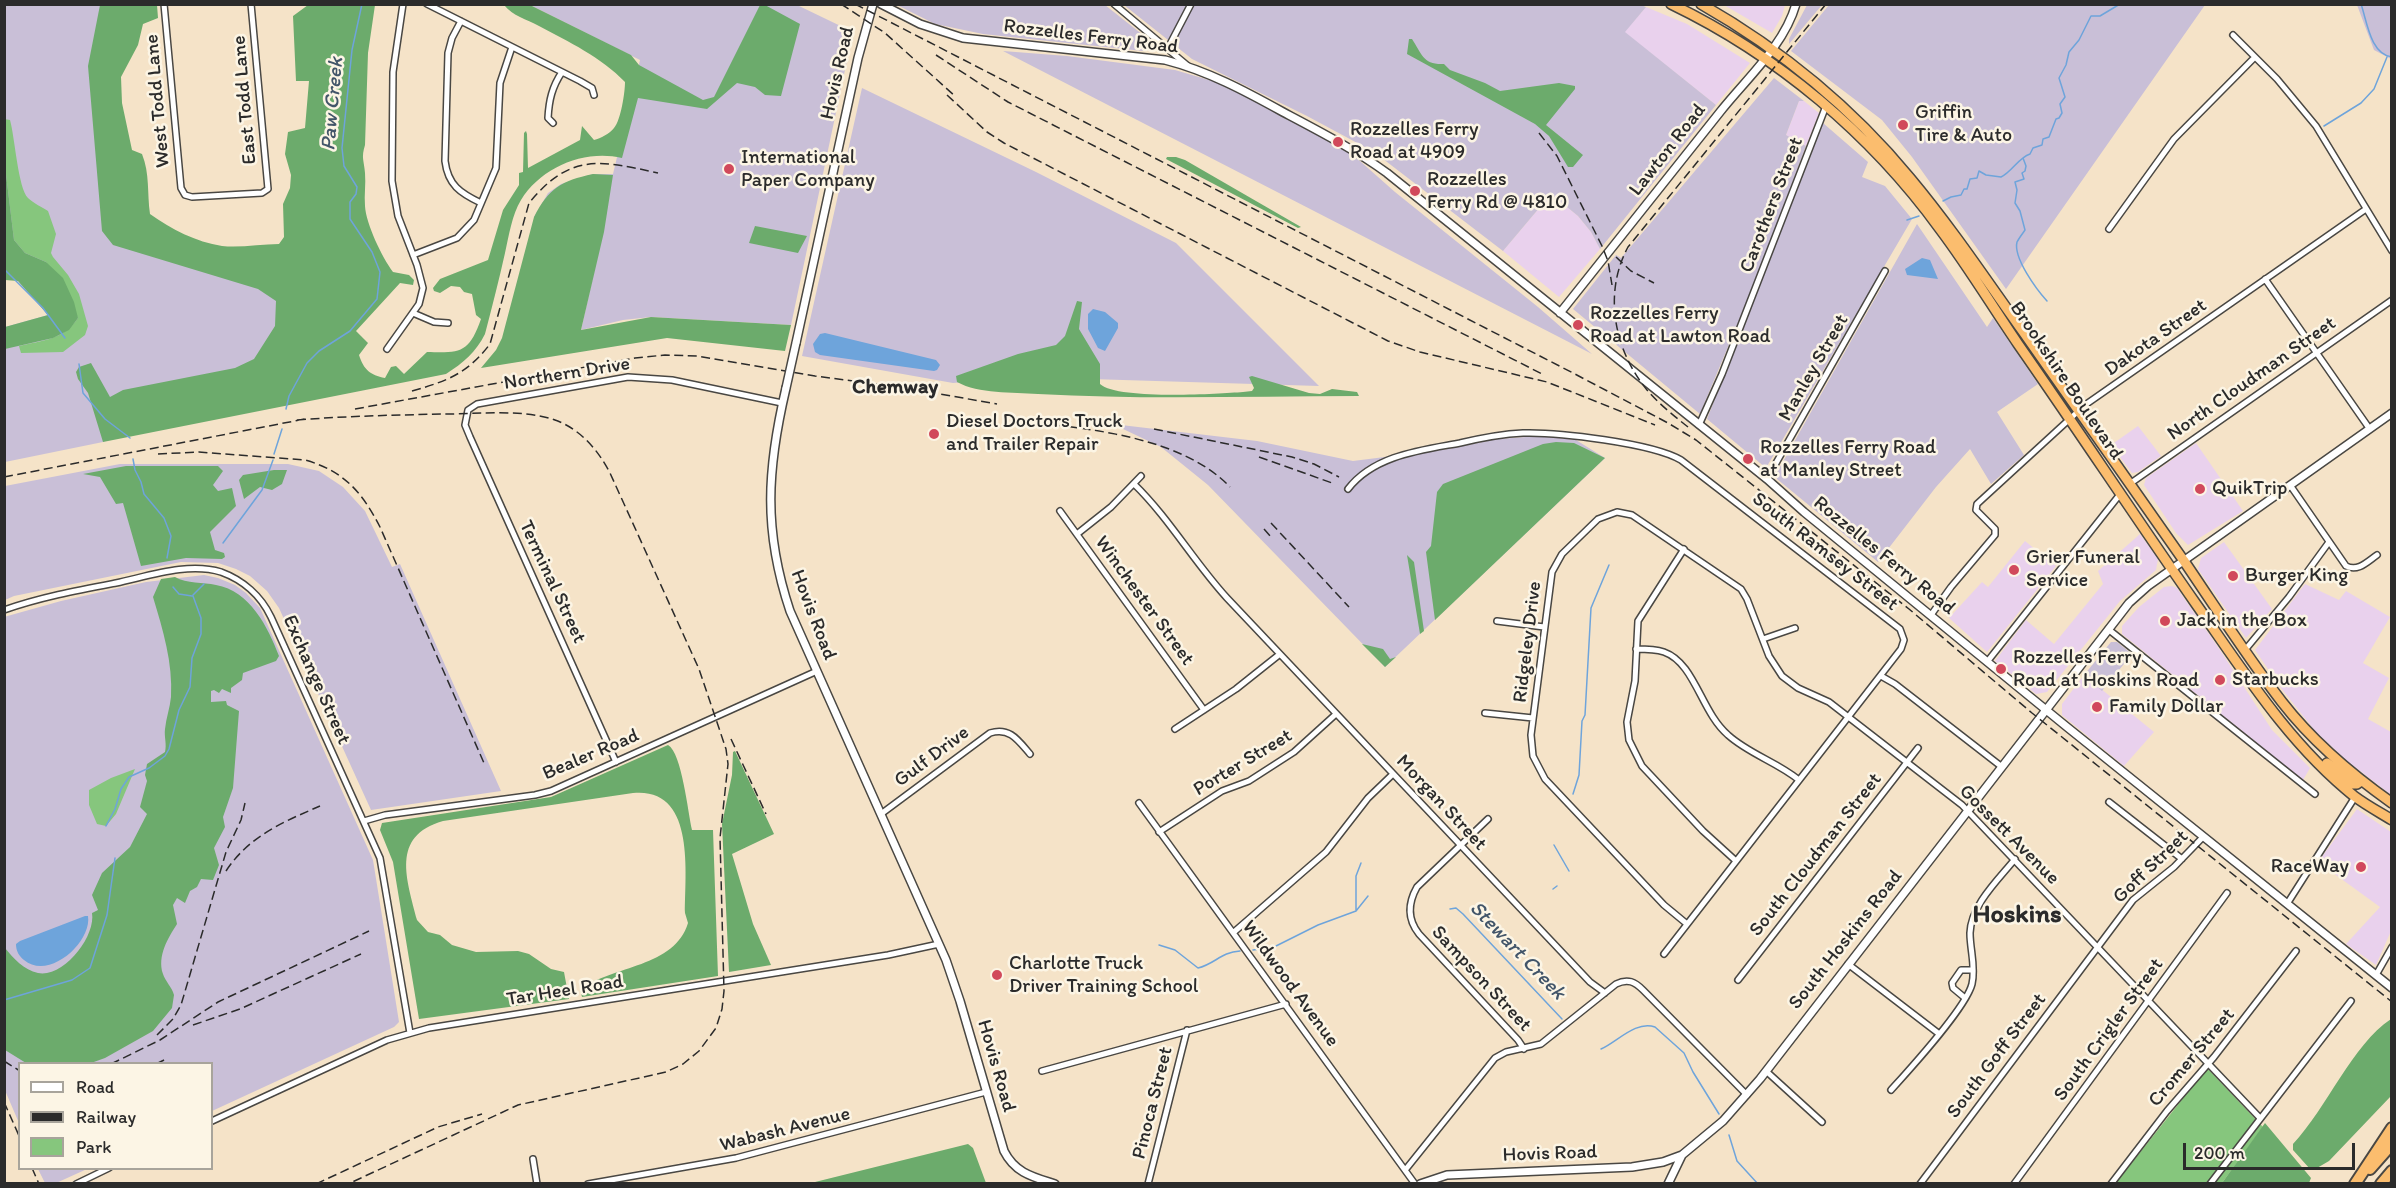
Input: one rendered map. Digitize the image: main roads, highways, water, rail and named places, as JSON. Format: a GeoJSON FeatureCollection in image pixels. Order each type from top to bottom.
{"type":"FeatureCollection","features":[{"type":"Feature","properties":{"kind":"highway","name":"Brookshire Boulevard"},"geometry":{"type":"LineString","coordinates":[[1671,4],[1715,27],[1764,59],[1826,106],[1886,164],[1930,216],[2172,570],[2273,712],[2355,797],[2391,820]]}},
{"type":"Feature","properties":{"kind":"highway","name":"Brookshire Boulevard"},"geometry":{"type":"LineString","coordinates":[[1701,4],[1772,49],[1830,96],[1880,144],[1924,196],[2079,410],[2282,702],[2318,743],[2361,781],[2391,803]]}},
{"type":"Feature","properties":{"kind":"highway"},"geometry":{"type":"LineString","coordinates":[[2301,743],[2352,784],[2361,781]]}},
{"type":"Feature","properties":{"kind":"highway"},"geometry":{"type":"LineString","coordinates":[[2356,1184],[2391,1128]]}},
{"type":"Feature","properties":{"kind":"highway"},"geometry":{"type":"LineString","coordinates":[[2356,1184],[2391,1144]]}},
{"type":"Feature","properties":{"kind":"highway"},"geometry":{"type":"LineString","coordinates":[[2381,1184],[2391,1172]]}},
{"type":"Feature","properties":{"kind":"water"},"geometry":{"type":"Polygon","coordinates":[[[1922,258],[1930,260],[1938,279],[1907,275],[1905,269],[1922,258]]]}},
{"type":"Feature","properties":{"kind":"water"},"geometry":{"type":"Polygon","coordinates":[[[1093,309],[1105,312],[1118,323],[1118,328],[1105,351],[1098,348],[1088,329],[1088,314],[1093,309]]]}},
{"type":"Feature","properties":{"kind":"water"},"geometry":{"type":"Polygon","coordinates":[[[825,333],[936,360],[940,365],[934,371],[820,355],[815,352],[813,344],[820,334],[825,333]]]}},
{"type":"Feature","properties":{"kind":"water"},"geometry":{"type":"Polygon","coordinates":[[[88,916],[83,937],[67,956],[45,966],[34,965],[24,960],[18,953],[16,944],[20,941],[88,916]]]}},
{"type":"Feature","properties":{"kind":"waterway","name":"Paw Creek"},"geometry":{"type":"LineString","coordinates":[[286,409],[289,396],[307,363],[319,351],[350,331],[377,299],[380,272],[372,252],[350,219],[350,202],[356,194],[357,187],[344,166],[342,148],[352,50],[362,4]]}},
{"type":"Feature","properties":{"kind":"waterway"},"geometry":{"type":"LineString","coordinates":[[1943,201],[1961,195],[1964,189],[1967,189],[1970,179],[1977,178],[1979,171],[1986,175],[2001,177],[2030,154],[2033,148],[2042,145],[2043,139],[2049,137],[2056,119],[2062,113],[2060,104],[2065,97],[2059,78],[2066,65],[2069,52],[2079,40],[2091,16],[2100,16],[2120,4]]}},
{"type":"Feature","properties":{"kind":"waterway"},"geometry":{"type":"LineString","coordinates":[[2361,4],[2374,43],[2385,55],[2392,57]]}},
{"type":"Feature","properties":{"kind":"waterway"},"geometry":{"type":"LineString","coordinates":[[2324,126],[2361,103],[2374,89],[2387,57]]}},
{"type":"Feature","properties":{"kind":"waterway"},"geometry":{"type":"LineString","coordinates":[[2023,158],[2026,166],[2022,173],[2024,179],[2015,182],[2017,190],[2015,203],[2020,211],[2025,230],[2017,242],[2017,249],[2022,265],[2047,301]]}},
{"type":"Feature","properties":{"kind":"waterway"},"geometry":{"type":"LineString","coordinates":[[1907,220],[1919,216]]}},
{"type":"Feature","properties":{"kind":"waterway"},"geometry":{"type":"LineString","coordinates":[[4,269],[43,308],[65,338]]}},
{"type":"Feature","properties":{"kind":"waterway"},"geometry":{"type":"LineString","coordinates":[[79,364],[83,393],[105,419],[130,438]]}},
{"type":"Feature","properties":{"kind":"waterway","name":"Paw Creek"},"geometry":{"type":"LineString","coordinates":[[274,454],[282,429]]}},
{"type":"Feature","properties":{"kind":"waterway"},"geometry":{"type":"LineString","coordinates":[[133,459],[144,494],[164,518],[171,536],[167,558]]}},
{"type":"Feature","properties":{"kind":"waterway","name":"Paw Creek"},"geometry":{"type":"LineString","coordinates":[[223,543],[262,490],[273,460]]}},
{"type":"Feature","properties":{"kind":"waterway"},"geometry":{"type":"LineString","coordinates":[[1573,794],[1579,775],[1582,721],[1585,715],[1591,608],[1609,565]]}},
{"type":"Feature","properties":{"kind":"waterway","name":"Paw Creek"},"geometry":{"type":"LineString","coordinates":[[193,595],[204,584]]}},
{"type":"Feature","properties":{"kind":"waterway"},"geometry":{"type":"LineString","coordinates":[[173,587],[179,594],[192,596]]}},
{"type":"Feature","properties":{"kind":"waterway","name":"Paw Creek"},"geometry":{"type":"LineString","coordinates":[[106,826],[115,809],[121,789],[129,777],[149,768],[165,756],[169,749],[179,710],[190,687],[192,658],[201,634],[201,618],[193,596]]}},
{"type":"Feature","properties":{"kind":"waterway"},"geometry":{"type":"LineString","coordinates":[[1554,845],[1569,871]]}},
{"type":"Feature","properties":{"kind":"waterway","name":"Paw Creek"},"geometry":{"type":"LineString","coordinates":[[4,1000],[72,980],[90,968],[107,915],[115,858]]}},
{"type":"Feature","properties":{"kind":"waterway"},"geometry":{"type":"LineString","coordinates":[[1356,910],[1356,876],[1361,863]]}},
{"type":"Feature","properties":{"kind":"waterway"},"geometry":{"type":"LineString","coordinates":[[1553,889],[1557,886]]}},
{"type":"Feature","properties":{"kind":"waterway","name":"Stewart Creek"},"geometry":{"type":"LineString","coordinates":[[1253,950],[1274,947],[1318,925],[1356,911],[1368,896]]}},
{"type":"Feature","properties":{"kind":"waterway","name":"Stewart Creek"},"geometry":{"type":"LineString","coordinates":[[1450,909],[1456,908],[1463,914],[1562,1019]]}},
{"type":"Feature","properties":{"kind":"waterway","name":"Stewart Creek"},"geometry":{"type":"LineString","coordinates":[[1159,945],[1175,950],[1198,968],[1240,951]]}},
{"type":"Feature","properties":{"kind":"waterway","name":"Stewart Creek"},"geometry":{"type":"LineString","coordinates":[[1601,1049],[1641,1026],[1655,1027],[1684,1053],[1719,1114]]}},
{"type":"Feature","properties":{"kind":"waterway","name":"Stewart Creek"},"geometry":{"type":"LineString","coordinates":[[1729,1135],[1737,1161],[1758,1184]]}},
{"type":"Feature","properties":{"kind":"railway"},"geometry":{"type":"LineString","coordinates":[[841,4],[885,33],[956,97]]}},
{"type":"Feature","properties":{"kind":"railway"},"geometry":{"type":"LineString","coordinates":[[855,4],[1573,373],[1696,440],[1909,609],[2032,713],[2392,1002]]}},
{"type":"Feature","properties":{"kind":"railway"},"geometry":{"type":"LineString","coordinates":[[1688,427],[1647,390],[1627,357],[1620,339],[1614,302],[1620,265],[1628,247],[1826,4]]}},
{"type":"Feature","properties":{"kind":"railway"},"geometry":{"type":"LineString","coordinates":[[936,55],[1008,102],[1544,375]]}},
{"type":"Feature","properties":{"kind":"railway"},"geometry":{"type":"LineString","coordinates":[[947,95],[987,132],[1004,143],[1388,341],[1420,352],[1547,382],[1655,425]]}},
{"type":"Feature","properties":{"kind":"railway"},"geometry":{"type":"LineString","coordinates":[[1539,133],[1557,156],[1602,246],[1608,261],[1612,285]]}},
{"type":"Feature","properties":{"kind":"railway"},"geometry":{"type":"LineString","coordinates":[[412,391],[456,375],[473,363],[490,344],[529,203],[544,187],[558,175],[587,164],[619,165],[658,173]]}},
{"type":"Feature","properties":{"kind":"railway"},"geometry":{"type":"LineString","coordinates":[[1616,257],[1631,271],[1654,283]]}},
{"type":"Feature","properties":{"kind":"railway"},"geometry":{"type":"LineString","coordinates":[[355,409],[635,358],[665,355],[697,356],[997,404]]}},
{"type":"Feature","properties":{"kind":"railway"},"geometry":{"type":"LineString","coordinates":[[297,420],[508,413],[555,420],[581,435],[610,473],[699,669],[726,749],[728,764],[720,838],[724,991],[722,1009],[716,1028],[699,1051],[683,1064],[666,1072],[518,1105],[348,1184]]}},
{"type":"Feature","properties":{"kind":"railway"},"geometry":{"type":"LineString","coordinates":[[4,477],[305,419]]}},
{"type":"Feature","properties":{"kind":"railway"},"geometry":{"type":"LineString","coordinates":[[1028,422],[1109,433],[1163,447],[1211,470],[1230,487]]}},
{"type":"Feature","properties":{"kind":"railway"},"geometry":{"type":"LineString","coordinates":[[1154,429],[1292,457],[1314,464],[1339,477]]}},
{"type":"Feature","properties":{"kind":"railway"},"geometry":{"type":"LineString","coordinates":[[158,454],[199,452],[305,460],[331,470],[359,493],[380,527],[484,763]]}},
{"type":"Feature","properties":{"kind":"railway"},"geometry":{"type":"LineString","coordinates":[[1259,457],[1335,484]]}},
{"type":"Feature","properties":{"kind":"railway"},"geometry":{"type":"LineString","coordinates":[[1271,523],[1349,607]]}},
{"type":"Feature","properties":{"kind":"railway"},"geometry":{"type":"LineString","coordinates":[[1264,529],[1271,537]]}},
{"type":"Feature","properties":{"kind":"railway"},"geometry":{"type":"LineString","coordinates":[[731,739],[766,814]]}},
{"type":"Feature","properties":{"kind":"railway"},"geometry":{"type":"LineString","coordinates":[[157,1035],[173,1019],[181,1005],[226,852],[241,820],[245,803]]}},
{"type":"Feature","properties":{"kind":"railway"},"geometry":{"type":"LineString","coordinates":[[226,871],[245,848],[256,839],[280,824],[320,806]]}},
{"type":"Feature","properties":{"kind":"railway"},"geometry":{"type":"LineString","coordinates":[[115,1062],[160,1040],[218,1002],[369,931]]}},
{"type":"Feature","properties":{"kind":"railway"},"geometry":{"type":"LineString","coordinates":[[193,1025],[240,1009],[361,954]]}},
{"type":"Feature","properties":{"kind":"railway"},"geometry":{"type":"LineString","coordinates":[[160,1062],[168,1058]]}},
{"type":"Feature","properties":{"kind":"railway"},"geometry":{"type":"LineString","coordinates":[[4,1061],[18,1070]]}},
{"type":"Feature","properties":{"kind":"railway"},"geometry":{"type":"LineString","coordinates":[[4,1102],[18,1134]]}},
{"type":"Feature","properties":{"kind":"railway"},"geometry":{"type":"LineString","coordinates":[[316,1184],[438,1127],[482,1114]]}},
{"type":"Feature","properties":{"kind":"railway"},"geometry":{"type":"LineString","coordinates":[[33,1170],[39,1184]]}},
{"type":"Feature","properties":{"kind":"place","name":"Griffin Tire & Auto"},"geometry":{"type":"Point","coordinates":[1903,125]}},
{"type":"Feature","properties":{"kind":"place","name":"Rozzelles Ferry Road at 4909"},"geometry":{"type":"Point","coordinates":[1338,142]}},
{"type":"Feature","properties":{"kind":"place","name":"International Paper Company"},"geometry":{"type":"Point","coordinates":[729,169]}},
{"type":"Feature","properties":{"kind":"place","name":"Rozzelles Ferry Rd @ 4810"},"geometry":{"type":"Point","coordinates":[1415,191]}},
{"type":"Feature","properties":{"kind":"place","name":"Rozzelles Ferry Road at Lawton Road"},"geometry":{"type":"Point","coordinates":[1578,325]}},
{"type":"Feature","properties":{"kind":"place","name":"Diesel Doctors Truck and Trailer Repair"},"geometry":{"type":"Point","coordinates":[934,434]}},
{"type":"Feature","properties":{"kind":"place","name":"Rozzelles Ferry Road at Manley Street"},"geometry":{"type":"Point","coordinates":[1748,459]}},
{"type":"Feature","properties":{"kind":"place","name":"QuikTrip"},"geometry":{"type":"Point","coordinates":[2200,489]}},
{"type":"Feature","properties":{"kind":"place","name":"Grier Funeral Service"},"geometry":{"type":"Point","coordinates":[2014,570]}},
{"type":"Feature","properties":{"kind":"place","name":"Burger King"},"geometry":{"type":"Point","coordinates":[2233,576]}},
{"type":"Feature","properties":{"kind":"place","name":"Jack in the Box"},"geometry":{"type":"Point","coordinates":[2165,621]}},
{"type":"Feature","properties":{"kind":"place","name":"Rozzelles Ferry Road at Hoskins Road"},"geometry":{"type":"Point","coordinates":[2001,669]}},
{"type":"Feature","properties":{"kind":"place","name":"Starbucks"},"geometry":{"type":"Point","coordinates":[2220,680]}},
{"type":"Feature","properties":{"kind":"place","name":"Family Dollar"},"geometry":{"type":"Point","coordinates":[2097,707]}},
{"type":"Feature","properties":{"kind":"place","name":"RaceWay"},"geometry":{"type":"Point","coordinates":[2361,867]}},
{"type":"Feature","properties":{"kind":"place","name":"Charlotte Truck Driver Training School"},"geometry":{"type":"Point","coordinates":[997,975]}},
{"type":"Feature","properties":{"kind":"district","name":"Chemway"},"geometry":{"type":"Point","coordinates":[895,388]}},
{"type":"Feature","properties":{"kind":"district","name":"Hoskins"},"geometry":{"type":"Point","coordinates":[2017,915]}}]}
